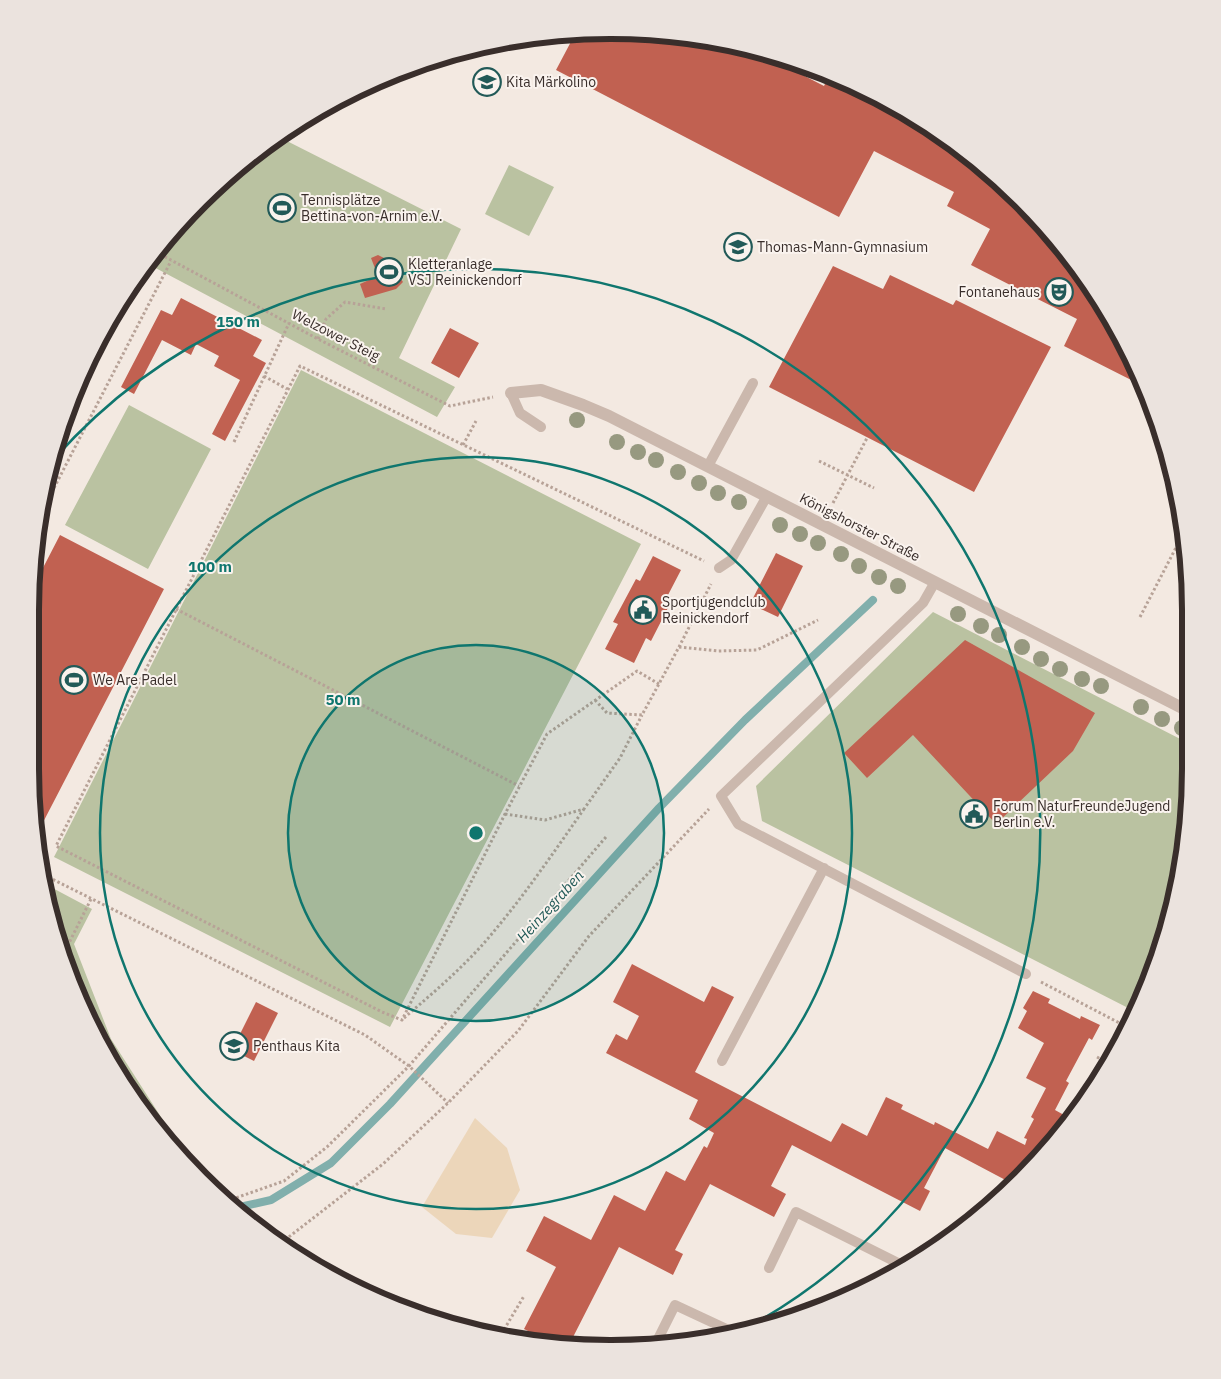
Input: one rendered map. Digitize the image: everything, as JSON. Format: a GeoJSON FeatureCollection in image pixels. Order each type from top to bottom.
{"type":"FeatureCollection","features":[{"type":"Feature","properties":{"kind":"street","name":"Königshorster Straße"},"geometry":{"type":"LineString","coordinates":[[511,393],[541,390],[609,416],[1182,708]]}},
{"type":"Feature","properties":{"kind":"lane"},"geometry":{"type":"LineString","coordinates":[[708,466],[753,383]]}},
{"type":"Feature","properties":{"kind":"lane"},"geometry":{"type":"LineString","coordinates":[[511,393],[520,413],[540,427]]}},
{"type":"Feature","properties":{"kind":"lane"},"geometry":{"type":"LineString","coordinates":[[719,568],[731,560],[767,496]]}},
{"type":"Feature","properties":{"kind":"lane"},"geometry":{"type":"LineString","coordinates":[[935,582],[923,603],[721,796],[738,824],[1026,974]]}},
{"type":"Feature","properties":{"kind":"lane"},"geometry":{"type":"LineString","coordinates":[[722,1061],[824,868]]}},
{"type":"Feature","properties":{"kind":"lane"},"geometry":{"type":"LineString","coordinates":[[769,1268],[796,1212],[897,1263]]}},
{"type":"Feature","properties":{"kind":"lane"},"geometry":{"type":"LineString","coordinates":[[659,1338],[675,1305],[724,1329]]}},
{"type":"Feature","properties":{"kind":"path","name":"Welzower Steig"},"geometry":{"type":"LineString","coordinates":[[162,256],[318,339],[450,406],[511,393]]}},
{"type":"Feature","properties":{"kind":"path"},"geometry":{"type":"LineString","coordinates":[[51,493],[171,261]]}},
{"type":"Feature","properties":{"kind":"path"},"geometry":{"type":"LineString","coordinates":[[318,339],[326,319],[345,302],[386,309]]}},
{"type":"Feature","properties":{"kind":"path"},"geometry":{"type":"LineString","coordinates":[[234,442],[289,323]]}},
{"type":"Feature","properties":{"kind":"path"},"geometry":{"type":"LineString","coordinates":[[300,366],[719,568],[620,758],[542,869],[490,936],[438,988],[402,1020],[56,846],[300,366]]}},
{"type":"Feature","properties":{"kind":"path"},"geometry":{"type":"LineString","coordinates":[[264,376],[287,389]]}},
{"type":"Feature","properties":{"kind":"path"},"geometry":{"type":"LineString","coordinates":[[463,445],[476,421]]}},
{"type":"Feature","properties":{"kind":"path"},"geometry":{"type":"LineString","coordinates":[[833,503],[867,438]]}},
{"type":"Feature","properties":{"kind":"path"},"geometry":{"type":"LineString","coordinates":[[819,461],[874,488]]}},
{"type":"Feature","properties":{"kind":"path"},"geometry":{"type":"LineString","coordinates":[[1140,616],[1178,544]]}},
{"type":"Feature","properties":{"kind":"path"},"geometry":{"type":"LineString","coordinates":[[176,609],[519,786]]}},
{"type":"Feature","properties":{"kind":"path"},"geometry":{"type":"LineString","coordinates":[[679,647],[718,651],[757,650],[818,620]]}},
{"type":"Feature","properties":{"kind":"path"},"geometry":{"type":"LineString","coordinates":[[402,1020],[547,734],[637,670],[659,684]]}},
{"type":"Feature","properties":{"kind":"path"},"geometry":{"type":"LineString","coordinates":[[595,700],[607,713],[642,715]]}},
{"type":"Feature","properties":{"kind":"path"},"geometry":{"type":"LineString","coordinates":[[286,1239],[383,1164],[448,1103],[518,1031],[589,936],[721,796]]}},
{"type":"Feature","properties":{"kind":"path"},"geometry":{"type":"LineString","coordinates":[[505,814],[544,820],[584,808]]}},
{"type":"Feature","properties":{"kind":"path"},"geometry":{"type":"LineString","coordinates":[[234,1198],[284,1181],[327,1147],[408,1066],[606,837]]}},
{"type":"Feature","properties":{"kind":"path"},"geometry":{"type":"LineString","coordinates":[[49,877],[365,1035],[408,1066],[448,1103]]}},
{"type":"Feature","properties":{"kind":"path"},"geometry":{"type":"LineString","coordinates":[[67,946],[91,898]]}},
{"type":"Feature","properties":{"kind":"path"},"geometry":{"type":"LineString","coordinates":[[1026,974],[1121,1024]]}},
{"type":"Feature","properties":{"kind":"path"},"geometry":{"type":"LineString","coordinates":[[1097,1058],[1102,1060]]}},
{"type":"Feature","properties":{"kind":"path"},"geometry":{"type":"LineString","coordinates":[[504,1330],[524,1296]]}},
{"type":"Feature","properties":{"kind":"green space"},"geometry":{"type":"Polygon","coordinates":[[[286,140],[461,229],[399,358],[455,387],[437,417],[154,267],[206,206],[262,157],[286,140]]]}},
{"type":"Feature","properties":{"kind":"green space"},"geometry":{"type":"Polygon","coordinates":[[[509,165],[554,187],[529,236],[485,214],[509,165]]]}},
{"type":"Feature","properties":{"kind":"green space"},"geometry":{"type":"Polygon","coordinates":[[[301,370],[641,544],[390,1027],[54,857],[301,370]]]}},
{"type":"Feature","properties":{"kind":"green space"},"geometry":{"type":"Polygon","coordinates":[[[129,405],[211,449],[148,569],[65,525],[129,405]]]}},
{"type":"Feature","properties":{"kind":"green space","name":"Forum NaturFreundeJugend Berlin e.V."},"geometry":{"type":"Polygon","coordinates":[[[933,612],[1182,740],[1181,806],[1171,880],[1152,952],[1129,1008],[762,821],[756,786],[933,612]]]}},
{"type":"Feature","properties":{"kind":"green space"},"geometry":{"type":"Polygon","coordinates":[[[52,888],[92,909],[74,944],[111,1039],[173,1136],[135,1086],[115,1054],[98,1021],[82,987],[69,952],[52,888]]]}},
{"type":"Feature","properties":{"kind":"sand"},"geometry":{"type":"Polygon","coordinates":[[[475,1118],[507,1148],[520,1190],[492,1238],[456,1234],[422,1207],[475,1118]]]}},
{"type":"Feature","properties":{"kind":"building"},"geometry":{"type":"Polygon","coordinates":[[[572,40],[648,40],[685,44],[758,58],[787,67],[824,86],[826,81],[829,82],[896,115],[959,157],[1015,206],[1064,262],[1086,293],[1106,325],[1134,381],[1064,346],[1077,319],[971,265],[990,229],[947,206],[954,192],[874,151],[839,217],[556,70],[572,40]]]}},
{"type":"Feature","properties":{"kind":"building"},"geometry":{"type":"Polygon","coordinates":[[[378,255],[388,260],[403,282],[396,289],[365,298],[360,284],[378,276],[371,258],[378,255]]]}},
{"type":"Feature","properties":{"kind":"building"},"geometry":{"type":"Polygon","coordinates":[[[833,266],[883,289],[890,275],[953,305],[956,300],[1051,347],[974,492],[769,387],[833,266]]]}},
{"type":"Feature","properties":{"kind":"building"},"geometry":{"type":"Polygon","coordinates":[[[181,298],[262,340],[253,356],[266,363],[225,441],[212,434],[240,380],[214,366],[219,356],[196,344],[191,355],[162,340],[134,394],[121,387],[161,310],[172,315],[181,298]]]}},
{"type":"Feature","properties":{"kind":"building"},"geometry":{"type":"Polygon","coordinates":[[[450,328],[479,343],[459,378],[431,363],[450,328]]]}},
{"type":"Feature","properties":{"kind":"building","name":"We Are Padel"},"geometry":{"type":"Polygon","coordinates":[[[60,535],[164,589],[42,824],[39,769],[40,574],[60,535]]]}},
{"type":"Feature","properties":{"kind":"building"},"geometry":{"type":"Polygon","coordinates":[[[776,553],[803,566],[778,617],[750,604],[776,553]]]}},
{"type":"Feature","properties":{"kind":"building","name":"Sportjugendclub Reinickendorf"},"geometry":{"type":"Polygon","coordinates":[[[653,556],[681,570],[668,595],[673,598],[651,641],[646,638],[634,663],[605,649],[618,624],[613,622],[636,579],[640,581],[653,556]]]}},
{"type":"Feature","properties":{"kind":"building"},"geometry":{"type":"Polygon","coordinates":[[[965,640],[1095,713],[1073,751],[996,824],[913,735],[867,778],[844,753],[965,640]]]}},
{"type":"Feature","properties":{"kind":"building"},"geometry":{"type":"Polygon","coordinates":[[[632,964],[704,1002],[712,986],[734,997],[695,1072],[831,1142],[842,1123],[867,1136],[886,1097],[903,1105],[901,1109],[934,1125],[935,1122],[988,1149],[997,1131],[1025,1145],[1027,1139],[1024,1138],[1034,1119],[1031,1117],[1046,1088],[1026,1078],[1044,1043],[1018,1028],[1027,1011],[1023,1008],[1033,991],[1050,999],[1048,1003],[1080,1019],[1081,1016],[1100,1025],[1092,1040],[1089,1038],[1066,1081],[1069,1083],[1055,1110],[1065,1116],[1007,1181],[945,1148],[924,1188],[930,1191],[920,1211],[792,1145],[771,1186],[786,1194],[774,1217],[710,1184],[675,1250],[683,1254],[673,1275],[619,1247],[572,1339],[536,1335],[524,1329],[556,1267],[526,1251],[544,1216],[591,1240],[614,1195],[645,1211],[666,1171],[685,1181],[704,1146],[707,1148],[714,1133],[689,1119],[698,1100],[606,1053],[616,1034],[627,1040],[639,1016],[613,1002],[632,964]]]}},
{"type":"Feature","properties":{"kind":"building"},"geometry":{"type":"Polygon","coordinates":[[[256,1002],[278,1013],[254,1061],[232,1050],[256,1002]]]}},
{"type":"Feature","properties":{"kind":"waterway","name":"Heinzegraben"},"geometry":{"type":"LineString","coordinates":[[243,1206],[271,1200],[331,1163],[390,1104],[659,808],[745,720],[873,600]]}},
{"type":"Feature","properties":{"kind":"place","name":"Kita Märkolino"},"geometry":{"type":"Point","coordinates":[487,82]}},
{"type":"Feature","properties":{"kind":"place","name":"Tennisplätze Bettina-von-Arnim e.V."},"geometry":{"type":"Point","coordinates":[282,208]}},
{"type":"Feature","properties":{"kind":"place","name":"Thomas-Mann-Gymnasium"},"geometry":{"type":"Point","coordinates":[738,247]}},
{"type":"Feature","properties":{"kind":"place","name":"Kletteranlage VSJ Reinickendorf"},"geometry":{"type":"Point","coordinates":[389,272]}},
{"type":"Feature","properties":{"kind":"place","name":"Fontanehaus"},"geometry":{"type":"Point","coordinates":[1059,292]}},
{"type":"Feature","properties":{"kind":"place","name":"Sportjugendclub Reinickendorf"},"geometry":{"type":"Point","coordinates":[643,610]}},
{"type":"Feature","properties":{"kind":"place","name":"We Are Padel"},"geometry":{"type":"Point","coordinates":[74,680]}},
{"type":"Feature","properties":{"kind":"place","name":"Forum NaturFreundeJugend Berlin e.V."},"geometry":{"type":"Point","coordinates":[974,814]}},
{"type":"Feature","properties":{"kind":"place","name":"Penthaus Kita"},"geometry":{"type":"Point","coordinates":[234,1046]}}]}
